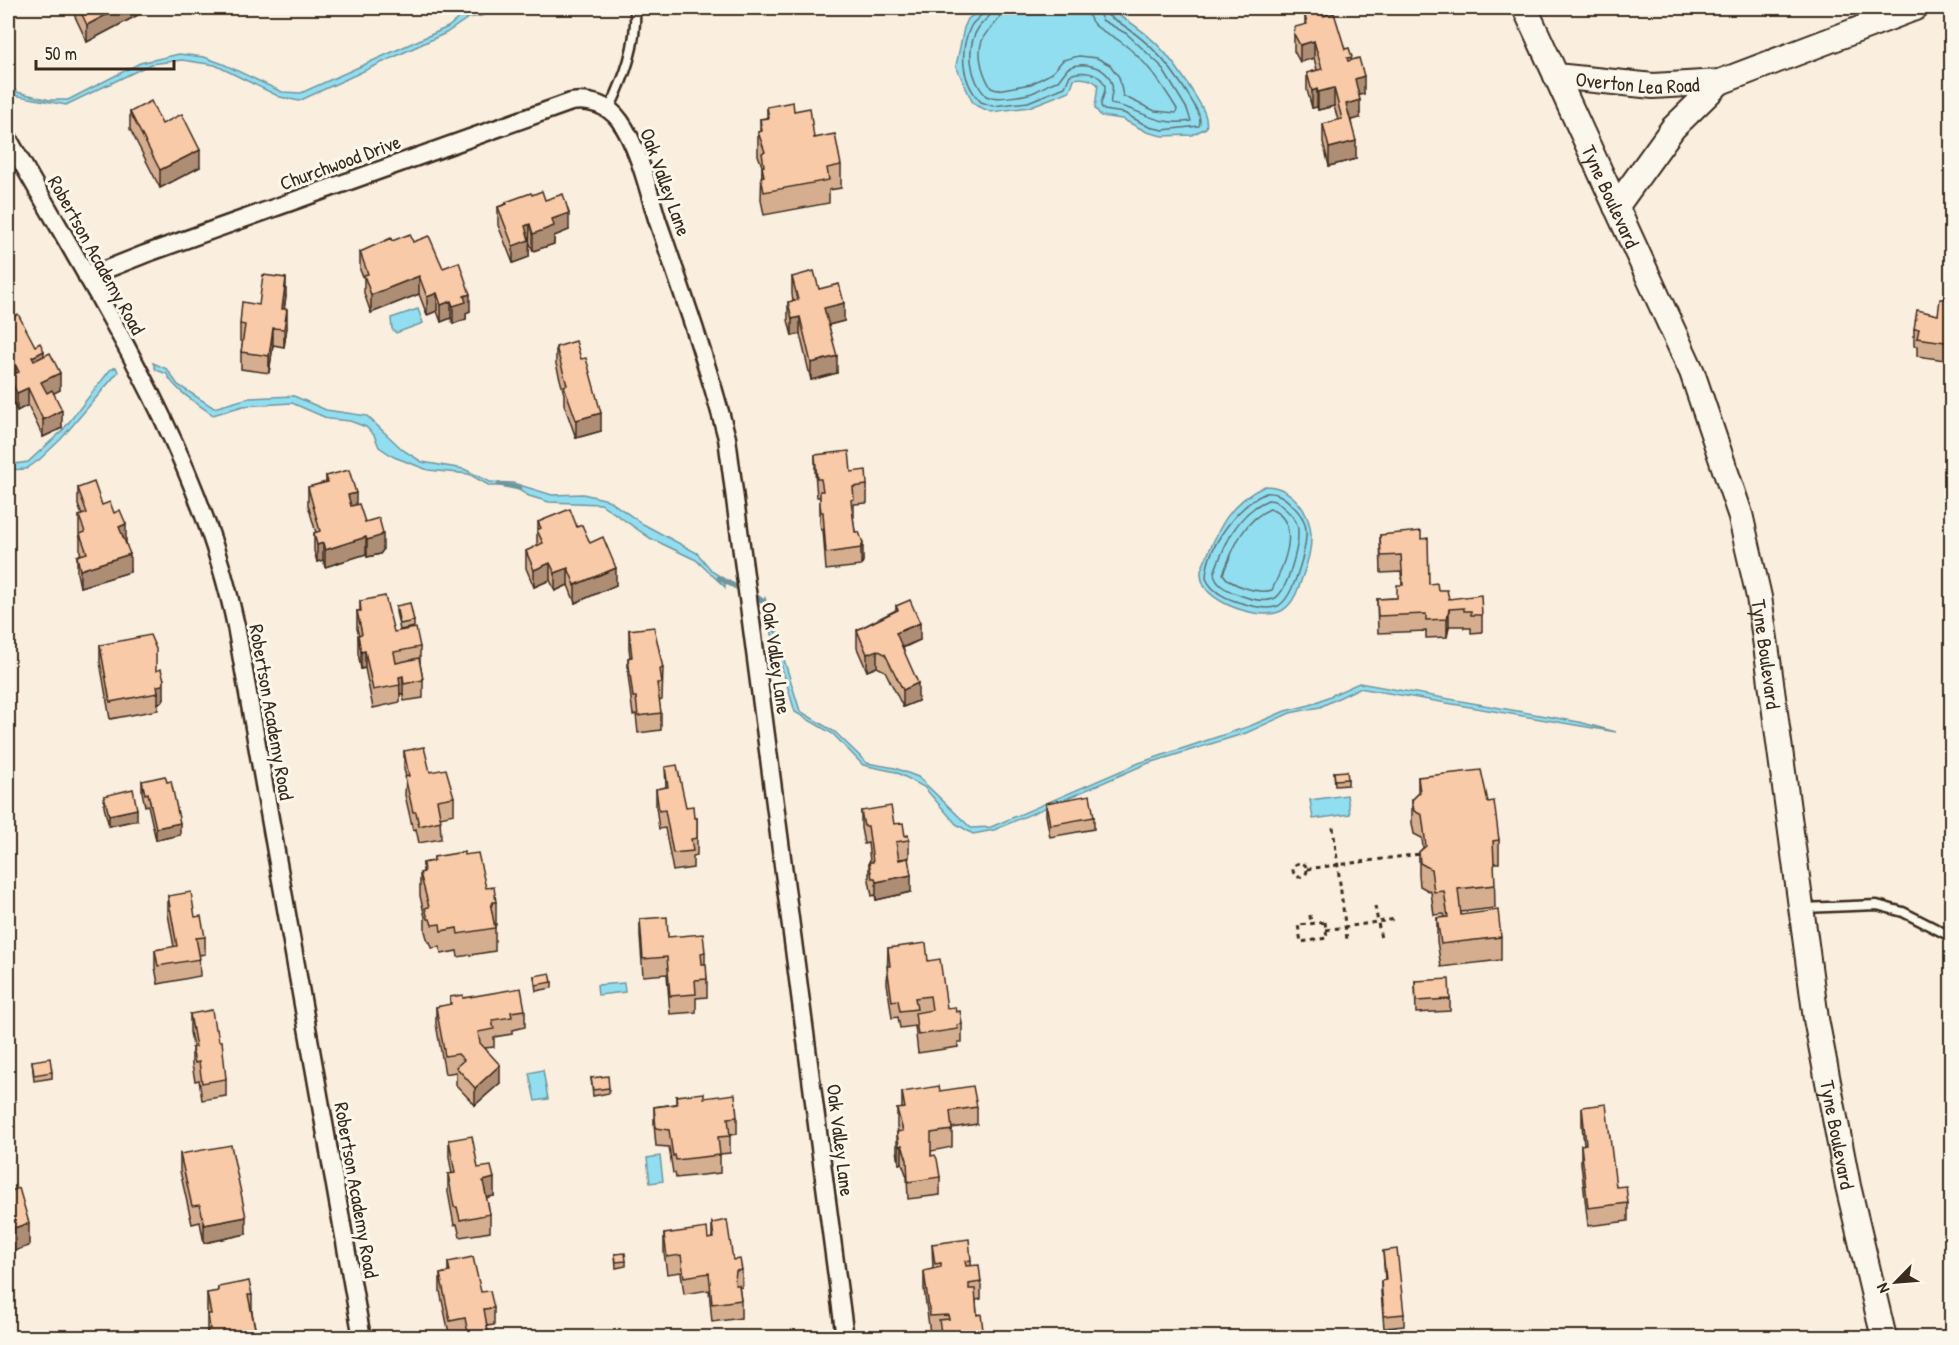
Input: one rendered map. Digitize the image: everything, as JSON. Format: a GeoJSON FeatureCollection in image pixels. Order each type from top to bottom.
{"type":"FeatureCollection","features":[{"type":"Feature","properties":{"kind":"street","name":"Tyne Boulevard"},"geometry":{"type":"LineString","coordinates":[[1525,8],[1692,372],[1740,514],[1759,597],[1800,908],[1833,1110],[1884,1338]]}},
{"type":"Feature","properties":{"kind":"street","name":"Overton Lea Road"},"geometry":{"type":"LineString","coordinates":[[1556,76],[1653,86],[1720,82],[1915,8]]}},
{"type":"Feature","properties":{"kind":"street","name":"Overton Lea Road"},"geometry":{"type":"LineString","coordinates":[[1616,207],[1673,128],[1720,82]]}},
{"type":"Feature","properties":{"kind":"street","name":"Churchwood Drive"},"geometry":{"type":"LineString","coordinates":[[87,278],[145,254],[571,102],[584,101],[609,110]]}},
{"type":"Feature","properties":{"kind":"street","name":"Oak Valley Lane"},"geometry":{"type":"LineString","coordinates":[[609,110],[620,120],[627,133],[645,182],[713,388],[727,438],[845,1338]]}},
{"type":"Feature","properties":{"kind":"street","name":"Robertson Academy Road"},"geometry":{"type":"LineString","coordinates":[[8,138],[87,278],[167,428],[207,521],[226,579],[362,1338]]}},
{"type":"Feature","properties":{"kind":"lane"},"geometry":{"type":"LineString","coordinates":[[609,110],[629,67],[634,45],[635,8]]}},
{"type":"Feature","properties":{"kind":"lane"},"geometry":{"type":"LineString","coordinates":[[1800,908],[1877,905],[1903,912],[1952,937]]}},
{"type":"Feature","properties":{"kind":"path"},"geometry":{"type":"LineString","coordinates":[[1333,827],[1347,940]]}},
{"type":"Feature","properties":{"kind":"path"},"geometry":{"type":"LineString","coordinates":[[1307,869],[1420,854]]}},
{"type":"Feature","properties":{"kind":"path"},"geometry":{"type":"LineString","coordinates":[[1299,863],[1304,864],[1307,869],[1302,877],[1296,877],[1293,873],[1295,866],[1299,863]]}},
{"type":"Feature","properties":{"kind":"path"},"geometry":{"type":"LineString","coordinates":[[1375,906],[1381,939]]}},
{"type":"Feature","properties":{"kind":"path"},"geometry":{"type":"LineString","coordinates":[[1310,915],[1311,924]]}},
{"type":"Feature","properties":{"kind":"path"},"geometry":{"type":"LineString","coordinates":[[1326,930],[1396,919]]}},
{"type":"Feature","properties":{"kind":"path"},"geometry":{"type":"LineString","coordinates":[[1325,922],[1326,930],[1327,938],[1301,942],[1298,926],[1325,922]]}},
{"type":"Feature","properties":{"kind":"path"},"geometry":{"type":"LineString","coordinates":[[1294,935],[1299,934]]}},
{"type":"Feature","properties":{"kind":"path"},"geometry":{"type":"LineString","coordinates":[[1313,940],[1314,948]]}},
{"type":"Feature","properties":{"kind":"water"},"geometry":{"type":"Polygon","coordinates":[[[499,8],[481,16],[468,18],[446,33],[299,101],[280,97],[215,65],[182,60],[151,64],[66,105],[8,94],[8,84],[17,92],[50,100],[68,100],[140,63],[179,54],[204,57],[223,64],[282,92],[301,93],[448,27],[465,13],[499,8]]]}},
{"type":"Feature","properties":{"kind":"water"},"geometry":{"type":"Polygon","coordinates":[[[983,8],[1105,8],[1120,16],[1146,34],[1167,55],[1203,110],[1206,128],[1192,135],[1162,136],[1147,132],[1122,119],[1101,116],[1095,108],[1098,85],[1084,78],[1074,79],[1070,91],[1029,107],[991,112],[977,106],[972,101],[956,66],[968,19],[983,8]]]}},
{"type":"Feature","properties":{"kind":"water"},"geometry":{"type":"Polygon","coordinates":[[[418,309],[423,323],[396,333],[392,329],[391,318],[418,309]]]}},
{"type":"Feature","properties":{"kind":"water"},"geometry":{"type":"Polygon","coordinates":[[[153,363],[167,369],[178,385],[214,408],[249,398],[294,396],[326,410],[367,416],[403,450],[422,462],[464,469],[490,482],[513,483],[552,495],[583,494],[608,500],[643,524],[697,553],[713,572],[724,579],[725,587],[696,560],[650,538],[601,504],[549,502],[529,496],[512,486],[490,486],[469,474],[428,470],[394,457],[379,447],[374,435],[366,427],[350,421],[329,419],[292,403],[243,406],[213,415],[181,391],[167,374],[156,370],[153,363]]]}},
{"type":"Feature","properties":{"kind":"water"},"geometry":{"type":"Polygon","coordinates":[[[116,367],[118,372],[61,439],[39,460],[26,469],[8,470],[8,465],[28,462],[62,431],[110,370],[116,367]]]}},
{"type":"Feature","properties":{"kind":"water"},"geometry":{"type":"Polygon","coordinates":[[[1265,486],[1281,489],[1294,498],[1307,517],[1311,536],[1309,557],[1295,595],[1283,610],[1270,614],[1247,611],[1226,604],[1208,591],[1201,576],[1201,570],[1224,521],[1241,502],[1265,486]]]}},
{"type":"Feature","properties":{"kind":"water"},"geometry":{"type":"Polygon","coordinates":[[[765,598],[800,711],[835,732],[867,763],[895,768],[918,777],[971,828],[991,827],[1139,763],[1250,726],[1285,711],[1310,705],[1359,683],[1579,722],[1616,732],[1359,688],[1320,707],[1290,713],[1246,733],[1146,764],[994,830],[973,834],[956,824],[924,787],[896,772],[863,765],[833,734],[795,712],[763,603],[765,598]]]}},
{"type":"Feature","properties":{"kind":"water"},"geometry":{"type":"Polygon","coordinates":[[[1347,795],[1350,814],[1313,819],[1310,800],[1347,795]]]}},
{"type":"Feature","properties":{"kind":"water"},"geometry":{"type":"Polygon","coordinates":[[[624,983],[625,992],[598,995],[597,985],[624,983]]]}},
{"type":"Feature","properties":{"kind":"water"},"geometry":{"type":"Polygon","coordinates":[[[543,1070],[548,1099],[535,1101],[529,1073],[543,1070]]]}},
{"type":"Feature","properties":{"kind":"water"},"geometry":{"type":"Polygon","coordinates":[[[660,1156],[663,1181],[650,1183],[647,1158],[660,1156]]]}},
{"type":"Feature","properties":{"kind":"building"},"geometry":{"type":"Polygon","coordinates":[[[79,8],[119,8],[87,25],[79,8]]]}},
{"type":"Feature","properties":{"kind":"building"},"geometry":{"type":"Polygon","coordinates":[[[1316,8],[1322,12],[1323,16],[1334,13],[1345,49],[1349,48],[1352,57],[1347,58],[1348,61],[1359,58],[1364,76],[1355,79],[1360,100],[1346,104],[1356,141],[1329,148],[1323,124],[1342,119],[1334,88],[1318,92],[1317,89],[1312,91],[1307,73],[1322,69],[1314,41],[1300,45],[1294,34],[1295,27],[1307,24],[1305,16],[1308,10],[1316,8]]]}},
{"type":"Feature","properties":{"kind":"building"},"geometry":{"type":"Polygon","coordinates":[[[151,101],[162,124],[182,114],[200,150],[160,170],[130,112],[151,101]]]}},
{"type":"Feature","properties":{"kind":"building"},"geometry":{"type":"Polygon","coordinates":[[[793,102],[794,111],[810,108],[814,138],[835,134],[841,165],[827,168],[829,180],[764,192],[761,177],[764,176],[762,153],[765,152],[758,132],[762,131],[760,119],[769,118],[767,107],[793,102]]]}},
{"type":"Feature","properties":{"kind":"building"},"geometry":{"type":"Polygon","coordinates":[[[542,191],[545,200],[563,194],[569,213],[552,219],[554,226],[533,234],[530,224],[525,226],[529,240],[513,246],[498,207],[507,204],[506,202],[542,191]]]}},
{"type":"Feature","properties":{"kind":"building"},"geometry":{"type":"Polygon","coordinates":[[[410,234],[413,242],[429,236],[443,268],[459,262],[470,294],[464,296],[466,302],[453,306],[451,301],[441,305],[437,293],[427,297],[419,276],[371,295],[364,275],[368,274],[360,252],[391,238],[392,241],[410,234]]]}},
{"type":"Feature","properties":{"kind":"building"},"geometry":{"type":"Polygon","coordinates":[[[1950,268],[1952,269],[1952,343],[1917,338],[1919,329],[1914,329],[1917,310],[1938,315],[1940,299],[1945,299],[1950,268]]]}},
{"type":"Feature","properties":{"kind":"building"},"geometry":{"type":"Polygon","coordinates":[[[814,271],[819,289],[839,284],[844,303],[824,308],[837,356],[811,363],[800,317],[792,319],[788,302],[798,300],[792,277],[814,271]]]}},
{"type":"Feature","properties":{"kind":"building"},"geometry":{"type":"Polygon","coordinates":[[[263,275],[286,278],[282,309],[287,309],[284,329],[273,328],[269,356],[241,352],[245,325],[240,324],[242,302],[259,305],[263,275]]]}},
{"type":"Feature","properties":{"kind":"building"},"geometry":{"type":"Polygon","coordinates":[[[18,314],[35,346],[40,343],[44,351],[32,357],[34,361],[50,353],[60,373],[41,382],[47,393],[52,390],[62,410],[43,420],[28,388],[17,393],[9,377],[19,372],[16,366],[11,368],[10,365],[8,366],[8,320],[18,314]]]}},
{"type":"Feature","properties":{"kind":"building"},"geometry":{"type":"Polygon","coordinates":[[[576,341],[581,359],[586,358],[601,413],[576,420],[564,386],[567,385],[556,347],[576,341]]]}},
{"type":"Feature","properties":{"kind":"building"},"geometry":{"type":"Polygon","coordinates":[[[1947,417],[1952,417],[1952,435],[1950,435],[1947,417]]]}},
{"type":"Feature","properties":{"kind":"building"},"geometry":{"type":"Polygon","coordinates":[[[849,451],[851,472],[866,470],[867,485],[853,487],[854,499],[851,500],[855,532],[859,532],[863,543],[861,548],[826,553],[823,512],[821,512],[820,504],[820,491],[823,491],[821,479],[817,479],[815,455],[849,451]]]}},
{"type":"Feature","properties":{"kind":"building"},"geometry":{"type":"Polygon","coordinates":[[[349,470],[356,493],[348,495],[351,506],[359,504],[365,522],[379,518],[383,533],[367,540],[366,537],[325,550],[323,543],[317,545],[314,533],[320,531],[308,487],[328,482],[326,476],[349,470]]]}},
{"type":"Feature","properties":{"kind":"building"},"geometry":{"type":"Polygon","coordinates":[[[94,482],[102,505],[110,502],[114,513],[120,510],[126,524],[119,527],[130,554],[80,570],[77,556],[87,553],[80,534],[85,532],[79,516],[87,513],[78,488],[94,482]]]}},
{"type":"Feature","properties":{"kind":"building"},"geometry":{"type":"Polygon","coordinates":[[[570,509],[577,527],[582,525],[590,543],[603,537],[616,568],[575,585],[568,568],[555,573],[550,563],[534,570],[526,551],[543,543],[537,530],[541,528],[538,522],[570,509]]]}},
{"type":"Feature","properties":{"kind":"building"},"geometry":{"type":"Polygon","coordinates":[[[1421,531],[1421,539],[1428,538],[1429,584],[1437,583],[1438,590],[1447,590],[1449,599],[1481,595],[1482,615],[1471,615],[1471,611],[1464,611],[1464,608],[1449,609],[1447,619],[1426,620],[1426,614],[1378,616],[1377,599],[1397,598],[1397,585],[1403,585],[1401,555],[1381,556],[1380,535],[1421,531]]]}},
{"type":"Feature","properties":{"kind":"building"},"geometry":{"type":"Polygon","coordinates":[[[385,596],[394,632],[416,628],[420,647],[394,652],[396,663],[419,658],[423,680],[404,684],[403,676],[399,677],[400,685],[373,690],[365,651],[361,652],[358,635],[362,634],[357,611],[361,611],[360,601],[385,596]]]}},
{"type":"Feature","properties":{"kind":"building"},"geometry":{"type":"Polygon","coordinates":[[[910,600],[920,623],[896,633],[918,683],[903,690],[885,654],[877,650],[867,654],[857,630],[898,610],[896,606],[910,600]]]}},
{"type":"Feature","properties":{"kind":"building"},"geometry":{"type":"Polygon","coordinates":[[[410,603],[414,621],[400,624],[396,606],[410,603]]]}},
{"type":"Feature","properties":{"kind":"building"},"geometry":{"type":"Polygon","coordinates":[[[654,627],[663,668],[660,669],[662,683],[657,683],[661,713],[638,716],[628,658],[632,657],[629,630],[654,627]]]}},
{"type":"Feature","properties":{"kind":"building"},"geometry":{"type":"Polygon","coordinates":[[[150,635],[156,649],[156,671],[161,669],[164,680],[162,685],[157,686],[158,693],[110,702],[100,645],[150,635]]]}},
{"type":"Feature","properties":{"kind":"building"},"geometry":{"type":"Polygon","coordinates":[[[424,747],[430,772],[446,769],[454,797],[437,800],[441,821],[419,826],[416,812],[413,812],[405,777],[409,776],[404,751],[424,747]]]}},
{"type":"Feature","properties":{"kind":"building"},"geometry":{"type":"Polygon","coordinates":[[[677,765],[686,807],[693,806],[694,818],[697,818],[697,838],[691,839],[693,851],[673,853],[665,810],[659,811],[656,789],[668,787],[665,767],[677,765]]]}},
{"type":"Feature","properties":{"kind":"building"},"geometry":{"type":"Polygon","coordinates":[[[1481,770],[1488,802],[1494,801],[1499,840],[1493,841],[1495,885],[1458,889],[1461,915],[1498,910],[1501,937],[1441,944],[1437,918],[1448,917],[1444,891],[1434,892],[1431,869],[1420,863],[1419,852],[1426,846],[1422,815],[1414,811],[1412,800],[1420,792],[1418,777],[1481,770]]]}},
{"type":"Feature","properties":{"kind":"building"},"geometry":{"type":"Polygon","coordinates":[[[1347,771],[1348,779],[1335,780],[1334,772],[1347,771]]]}},
{"type":"Feature","properties":{"kind":"building"},"geometry":{"type":"Polygon","coordinates":[[[165,776],[167,782],[171,781],[180,823],[156,828],[148,793],[145,794],[142,781],[165,776]]]}},
{"type":"Feature","properties":{"kind":"building"},"geometry":{"type":"Polygon","coordinates":[[[133,789],[137,809],[109,815],[104,796],[133,789]]]}},
{"type":"Feature","properties":{"kind":"building"},"geometry":{"type":"Polygon","coordinates":[[[1090,795],[1094,817],[1050,825],[1046,803],[1090,795]]]}},
{"type":"Feature","properties":{"kind":"building"},"geometry":{"type":"Polygon","coordinates":[[[891,806],[894,824],[903,823],[905,836],[908,835],[909,840],[896,842],[899,860],[908,858],[911,875],[876,882],[875,878],[872,878],[869,862],[873,862],[868,826],[864,826],[861,811],[891,806]]]}},
{"type":"Feature","properties":{"kind":"building"},"geometry":{"type":"Polygon","coordinates":[[[464,852],[464,855],[478,853],[486,888],[494,887],[496,902],[493,902],[491,907],[495,928],[458,934],[457,928],[441,931],[440,924],[432,925],[428,919],[425,908],[429,907],[420,873],[424,872],[423,863],[434,861],[434,857],[464,852]]]}},
{"type":"Feature","properties":{"kind":"building"},"geometry":{"type":"Polygon","coordinates":[[[191,892],[195,917],[201,916],[205,937],[196,938],[200,959],[158,966],[155,950],[177,946],[168,896],[191,892]]]}},
{"type":"Feature","properties":{"kind":"building"},"geometry":{"type":"Polygon","coordinates":[[[667,917],[668,937],[703,934],[705,952],[701,953],[702,964],[706,964],[707,979],[695,980],[696,994],[670,996],[667,957],[643,959],[640,919],[667,917]]]}},
{"type":"Feature","properties":{"kind":"building"},"geometry":{"type":"Polygon","coordinates":[[[926,943],[928,961],[940,959],[947,1008],[955,1007],[956,1012],[960,1011],[962,1024],[957,1025],[958,1029],[918,1035],[915,1013],[932,1010],[930,996],[915,998],[917,1009],[900,1011],[898,1000],[892,1001],[887,966],[890,966],[888,948],[926,943]]]}},
{"type":"Feature","properties":{"kind":"building"},"geometry":{"type":"Polygon","coordinates":[[[550,973],[552,982],[536,985],[534,976],[550,973]]]}},
{"type":"Feature","properties":{"kind":"building"},"geometry":{"type":"Polygon","coordinates":[[[1449,979],[1450,999],[1416,1001],[1415,981],[1449,979]]]}},
{"type":"Feature","properties":{"kind":"building"},"geometry":{"type":"Polygon","coordinates":[[[521,988],[525,1010],[511,1012],[512,1017],[492,1020],[494,1029],[478,1032],[480,1043],[500,1065],[475,1088],[456,1067],[464,1060],[458,1054],[445,1056],[436,1007],[451,1004],[450,997],[463,995],[463,998],[521,988]]]}},
{"type":"Feature","properties":{"kind":"building"},"geometry":{"type":"Polygon","coordinates":[[[212,1010],[215,1029],[217,1029],[219,1041],[222,1041],[226,1079],[202,1083],[199,1062],[195,1063],[192,1048],[196,1047],[190,1014],[212,1010]]]}},
{"type":"Feature","properties":{"kind":"building"},"geometry":{"type":"Polygon","coordinates":[[[50,1058],[52,1072],[34,1075],[32,1061],[50,1058]]]}},
{"type":"Feature","properties":{"kind":"building"},"geometry":{"type":"Polygon","coordinates":[[[608,1076],[609,1088],[593,1090],[591,1078],[608,1076]]]}},
{"type":"Feature","properties":{"kind":"building"},"geometry":{"type":"Polygon","coordinates":[[[939,1086],[940,1091],[973,1086],[977,1107],[950,1111],[952,1130],[931,1133],[931,1156],[935,1155],[937,1159],[940,1177],[908,1182],[907,1160],[902,1145],[899,1146],[897,1132],[903,1131],[897,1109],[905,1108],[902,1092],[939,1086]]]}},
{"type":"Feature","properties":{"kind":"building"},"geometry":{"type":"Polygon","coordinates":[[[704,1093],[704,1098],[735,1094],[737,1117],[728,1118],[730,1136],[718,1137],[720,1155],[676,1160],[675,1155],[673,1156],[669,1130],[656,1128],[654,1107],[677,1104],[676,1096],[704,1093]]]}},
{"type":"Feature","properties":{"kind":"building"},"geometry":{"type":"Polygon","coordinates":[[[1606,1104],[1616,1187],[1626,1186],[1628,1203],[1588,1208],[1581,1145],[1586,1144],[1582,1107],[1606,1104]]]}},
{"type":"Feature","properties":{"kind":"building"},"geometry":{"type":"Polygon","coordinates":[[[472,1136],[478,1168],[491,1166],[494,1178],[483,1181],[490,1214],[460,1220],[457,1207],[454,1207],[448,1174],[455,1173],[449,1140],[472,1136]]]}},
{"type":"Feature","properties":{"kind":"building"},"geometry":{"type":"Polygon","coordinates":[[[231,1145],[246,1217],[204,1225],[200,1205],[192,1206],[180,1154],[231,1145]]]}},
{"type":"Feature","properties":{"kind":"building"},"geometry":{"type":"Polygon","coordinates":[[[19,1188],[29,1223],[8,1230],[8,1192],[19,1188]]]}},
{"type":"Feature","properties":{"kind":"building"},"geometry":{"type":"Polygon","coordinates":[[[727,1220],[733,1260],[740,1259],[742,1270],[736,1271],[735,1280],[736,1285],[739,1285],[741,1300],[712,1304],[709,1273],[684,1277],[681,1255],[667,1257],[664,1234],[707,1228],[708,1239],[714,1238],[712,1223],[727,1220]]]}},
{"type":"Feature","properties":{"kind":"building"},"geometry":{"type":"Polygon","coordinates":[[[969,1239],[971,1260],[965,1261],[966,1266],[979,1265],[981,1282],[969,1284],[969,1289],[975,1289],[977,1315],[981,1314],[984,1338],[942,1338],[939,1320],[949,1319],[948,1315],[930,1316],[924,1271],[941,1267],[941,1263],[935,1264],[932,1244],[969,1239]]]}},
{"type":"Feature","properties":{"kind":"building"},"geometry":{"type":"Polygon","coordinates":[[[1397,1249],[1404,1314],[1384,1316],[1381,1281],[1386,1280],[1383,1251],[1397,1249]]]}},
{"type":"Feature","properties":{"kind":"building"},"geometry":{"type":"Polygon","coordinates":[[[625,1253],[626,1261],[616,1262],[615,1254],[625,1253]]]}},
{"type":"Feature","properties":{"kind":"building"},"geometry":{"type":"Polygon","coordinates":[[[473,1257],[481,1292],[490,1291],[494,1308],[484,1309],[489,1338],[469,1338],[465,1318],[450,1321],[440,1274],[450,1272],[448,1262],[473,1257]]]}},
{"type":"Feature","properties":{"kind":"building"},"geometry":{"type":"Polygon","coordinates":[[[249,1281],[252,1295],[248,1295],[257,1338],[209,1338],[208,1314],[211,1314],[207,1293],[218,1291],[218,1287],[249,1281]]]}},
{"type":"Feature","properties":{"kind":"waterway"},"geometry":{"type":"LineString","coordinates":[[499,484],[519,488]]}},
{"type":"Feature","properties":{"kind":"waterway"},"geometry":{"type":"LineString","coordinates":[[719,578],[742,590]]}},
{"type":"Feature","properties":{"kind":"waterway"},"geometry":{"type":"LineString","coordinates":[[751,594],[769,608],[776,630]]}}]}
